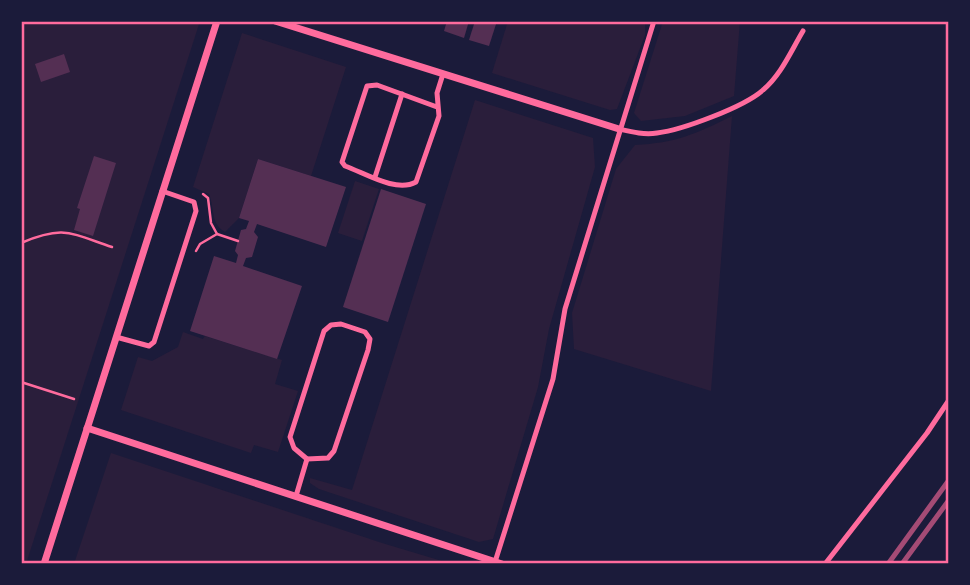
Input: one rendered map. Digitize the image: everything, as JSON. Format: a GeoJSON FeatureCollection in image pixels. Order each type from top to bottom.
{"type":"FeatureCollection","features":[{"type":"Feature","properties":{"kind":"street"},"geometry":{"type":"LineString","coordinates":[[44,564],[217,21]]}},
{"type":"Feature","properties":{"kind":"street"},"geometry":{"type":"LineString","coordinates":[[275,21],[619,129]]}},
{"type":"Feature","properties":{"kind":"street"},"geometry":{"type":"LineString","coordinates":[[87,428],[498,563]]}},
{"type":"Feature","properties":{"kind":"lane"},"geometry":{"type":"LineString","coordinates":[[498,563],[553,379],[565,309],[654,21]]}},
{"type":"Feature","properties":{"kind":"lane"},"geometry":{"type":"LineString","coordinates":[[619,129],[641,134],[658,133],[712,116],[747,100],[762,91],[777,75],[803,31]]}},
{"type":"Feature","properties":{"kind":"lane"},"geometry":{"type":"LineString","coordinates":[[437,107],[377,85],[367,86],[342,162],[345,166],[398,186],[408,186],[416,182],[439,116],[437,93],[443,74]]}},
{"type":"Feature","properties":{"kind":"lane"},"geometry":{"type":"LineString","coordinates":[[375,177],[402,94]]}},
{"type":"Feature","properties":{"kind":"lane"},"geometry":{"type":"LineString","coordinates":[[116,337],[149,346],[154,342],[196,211],[194,202],[162,191]]}},
{"type":"Feature","properties":{"kind":"lane"},"geometry":{"type":"LineString","coordinates":[[341,324],[365,332],[370,339],[368,350],[334,451],[328,458],[307,459],[294,448],[290,437],[324,331],[331,325],[341,324]]}},
{"type":"Feature","properties":{"kind":"lane"},"geometry":{"type":"LineString","coordinates":[[825,564],[895,475],[949,400]]}},
{"type":"Feature","properties":{"kind":"lane"},"geometry":{"type":"LineString","coordinates":[[296,496],[307,459]]}},
{"type":"Feature","properties":{"kind":"path"},"geometry":{"type":"LineString","coordinates":[[21,243],[56,231],[112,247]]}},
{"type":"Feature","properties":{"kind":"path"},"geometry":{"type":"LineString","coordinates":[[193,254],[200,244],[217,234],[238,241]]}},
{"type":"Feature","properties":{"kind":"path"},"geometry":{"type":"LineString","coordinates":[[21,382],[74,399]]}},
{"type":"Feature","properties":{"kind":"shaded area"},"geometry":{"type":"Polygon","coordinates":[[[21,21],[200,21],[26,564],[21,564],[21,21]]]}},
{"type":"Feature","properties":{"kind":"shaded area"},"geometry":{"type":"Polygon","coordinates":[[[508,21],[645,21],[645,35],[617,109],[610,110],[492,73],[508,21]]]}},
{"type":"Feature","properties":{"kind":"shaded area"},"geometry":{"type":"Polygon","coordinates":[[[663,21],[740,21],[734,96],[685,116],[641,121],[634,113],[663,21]]]}},
{"type":"Feature","properties":{"kind":"shaded area"},"geometry":{"type":"Polygon","coordinates":[[[242,33],[346,67],[311,176],[258,159],[239,218],[225,232],[215,220],[209,194],[193,187],[242,33]]]}},
{"type":"Feature","properties":{"kind":"shaded area"},"geometry":{"type":"Polygon","coordinates":[[[475,100],[593,138],[595,167],[549,329],[538,387],[493,539],[479,542],[319,489],[310,483],[310,478],[352,490],[475,100]]]}},
{"type":"Feature","properties":{"kind":"shaded area"},"geometry":{"type":"Polygon","coordinates":[[[732,116],[711,391],[574,349],[572,313],[616,169],[635,145],[685,137],[732,116]]]}},
{"type":"Feature","properties":{"kind":"shaded area"},"geometry":{"type":"Polygon","coordinates":[[[355,181],[379,189],[362,241],[338,233],[355,181]]]}},
{"type":"Feature","properties":{"kind":"shaded area"},"geometry":{"type":"Polygon","coordinates":[[[183,332],[203,339],[205,336],[282,360],[275,384],[298,391],[278,452],[254,445],[251,453],[121,410],[138,357],[152,361],[178,347],[183,332]]]}},
{"type":"Feature","properties":{"kind":"shaded area"},"geometry":{"type":"Polygon","coordinates":[[[111,453],[382,543],[452,564],[74,564],[111,453]]]}},
{"type":"Feature","properties":{"kind":"building"},"geometry":{"type":"Polygon","coordinates":[[[447,21],[469,21],[464,38],[444,31],[447,21]]]}},
{"type":"Feature","properties":{"kind":"building"},"geometry":{"type":"Polygon","coordinates":[[[475,21],[497,21],[489,46],[469,40],[475,21]]]}},
{"type":"Feature","properties":{"kind":"building"},"geometry":{"type":"Polygon","coordinates":[[[64,54],[70,72],[41,82],[35,64],[64,54]]]}},
{"type":"Feature","properties":{"kind":"building"},"geometry":{"type":"Polygon","coordinates":[[[94,156],[116,163],[93,236],[74,230],[80,209],[77,208],[94,156]]]}},
{"type":"Feature","properties":{"kind":"building"},"geometry":{"type":"Polygon","coordinates":[[[258,159],[346,187],[326,247],[257,224],[254,232],[258,237],[252,257],[246,258],[243,266],[302,286],[277,359],[190,331],[214,256],[236,263],[238,255],[235,251],[241,230],[246,229],[249,221],[239,218],[258,159]]]}},
{"type":"Feature","properties":{"kind":"building"},"geometry":{"type":"Polygon","coordinates":[[[381,189],[426,204],[388,322],[343,307],[381,189]]]}},
{"type":"Feature","properties":{"kind":"railway"},"geometry":{"type":"LineString","coordinates":[[888,564],[949,480]]}},
{"type":"Feature","properties":{"kind":"railway"},"geometry":{"type":"LineString","coordinates":[[902,564],[949,500]]}}]}
